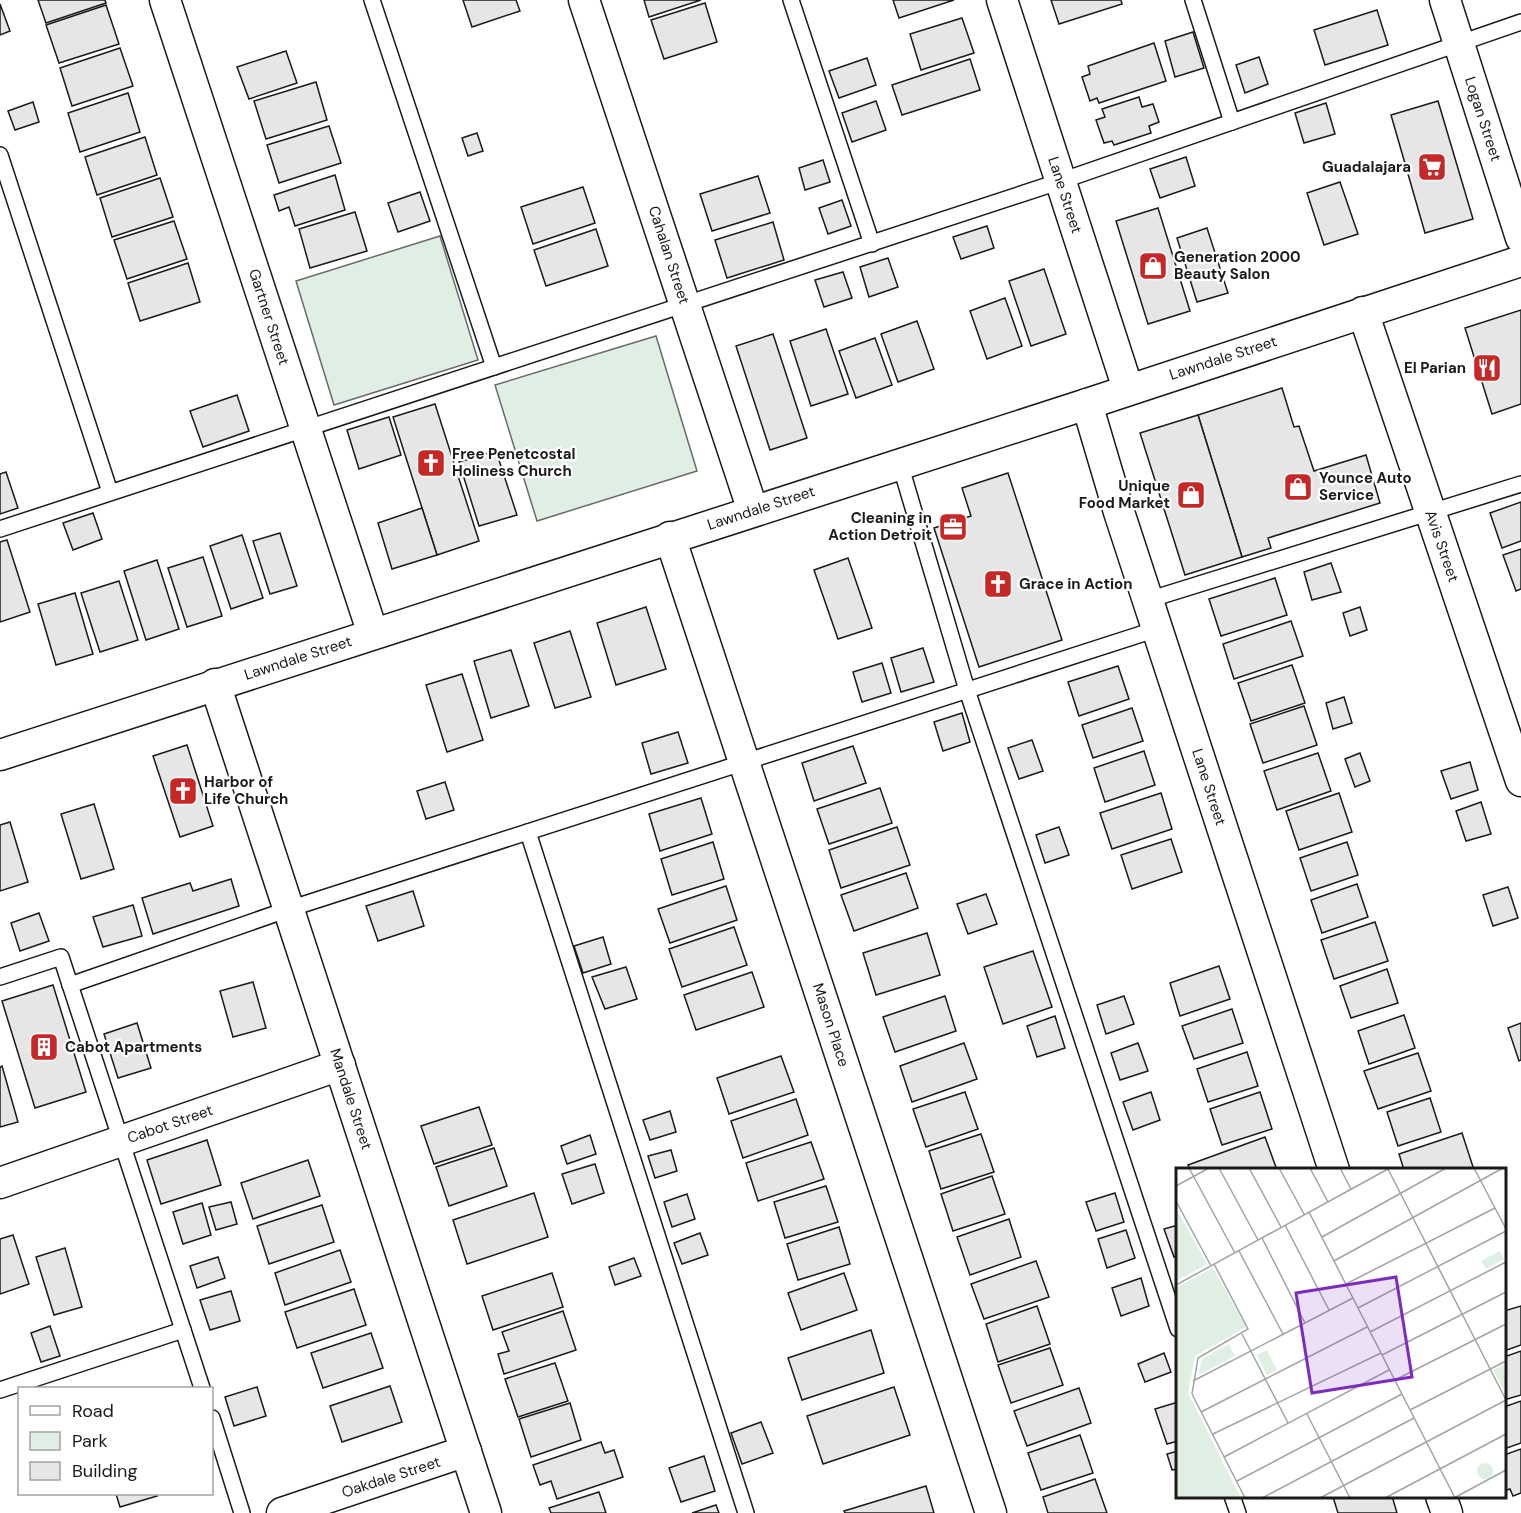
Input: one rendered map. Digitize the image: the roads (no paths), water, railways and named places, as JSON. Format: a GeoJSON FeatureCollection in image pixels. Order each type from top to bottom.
{"type":"FeatureCollection","features":[{"type":"Feature","properties":{"kind":"street","name":"Gartner Street"},"geometry":{"type":"LineString","coordinates":[[165,0],[373,633]]}},
{"type":"Feature","properties":{"kind":"street","name":"Cahalan Street"},"geometry":{"type":"LineString","coordinates":[[584,0],[753,511]]}},
{"type":"Feature","properties":{"kind":"street","name":"Lane Street"},"geometry":{"type":"LineString","coordinates":[[1002,0],[1128,389]]}},
{"type":"Feature","properties":{"kind":"street","name":"Logan Street"},"geometry":{"type":"LineString","coordinates":[[1445,0],[1521,238]]}},
{"type":"Feature","properties":{"kind":"street","name":"Lawndale Street"},"geometry":{"type":"LineString","coordinates":[[0,755],[1087,404],[1521,261]]}},
{"type":"Feature","properties":{"kind":"street","name":"Avis Street"},"geometry":{"type":"LineString","coordinates":[[1363,312],[1521,781]]}},
{"type":"Feature","properties":{"kind":"street","name":"Lane Street"},"geometry":{"type":"LineString","coordinates":[[1087,404],[1119,512],[1333,1168]]}},
{"type":"Feature","properties":{"kind":"street","name":"Mason Place"},"geometry":{"type":"LineString","coordinates":[[670,537],[991,1513]]}},
{"type":"Feature","properties":{"kind":"street","name":"Mandale Street"},"geometry":{"type":"LineString","coordinates":[[216,684],[486,1513]]}},
{"type":"Feature","properties":{"kind":"street","name":"Cabot Street"},"geometry":{"type":"LineString","coordinates":[[0,1183],[340,1065]]}},
{"type":"Feature","properties":{"kind":"street","name":"Oakdale Street"},"geometry":{"type":"LineString","coordinates":[[282,1513],[466,1451]]}},
{"type":"Feature","properties":{"kind":"street"},"geometry":{"type":"LineString","coordinates":[[1441,1498],[1447,1513]]}},
{"type":"Feature","properties":{"kind":"lane"},"geometry":{"type":"LineString","coordinates":[[372,0],[494,367]]}},
{"type":"Feature","properties":{"kind":"lane"},"geometry":{"type":"LineString","coordinates":[[792,0],[872,244]]}},
{"type":"Feature","properties":{"kind":"lane"},"geometry":{"type":"LineString","coordinates":[[1193,0],[1232,122]]}},
{"type":"Feature","properties":{"kind":"lane"},"geometry":{"type":"LineString","coordinates":[[0,529],[1061,181],[1521,21]]}},
{"type":"Feature","properties":{"kind":"lane"},"geometry":{"type":"LineString","coordinates":[[0,155],[110,492]]}},
{"type":"Feature","properties":{"kind":"lane"},"geometry":{"type":"LineString","coordinates":[[900,464],[968,690],[1176,1323]]}},
{"type":"Feature","properties":{"kind":"lane"},"geometry":{"type":"LineString","coordinates":[[1148,600],[1521,484]]}},
{"type":"Feature","properties":{"kind":"lane"},"geometry":{"type":"LineString","coordinates":[[70,985],[289,909],[1157,629]]}},
{"type":"Feature","properties":{"kind":"lane"},"geometry":{"type":"LineString","coordinates":[[528,832],[746,1513]]}},
{"type":"Feature","properties":{"kind":"lane"},"geometry":{"type":"LineString","coordinates":[[0,977],[61,957],[201,1387]]}},
{"type":"Feature","properties":{"kind":"lane"},"geometry":{"type":"LineString","coordinates":[[0,1390],[183,1330]]}},
{"type":"Feature","properties":{"kind":"lane"},"geometry":{"type":"LineString","coordinates":[[213,1421],[242,1513]]}},
{"type":"Feature","properties":{"kind":"lane"},"geometry":{"type":"LineString","coordinates":[[1232,1498],[1238,1513]]}},
{"type":"Feature","properties":{"kind":"place","name":"Guadalajara"},"geometry":{"type":"Point","coordinates":[1432,167]}},
{"type":"Feature","properties":{"kind":"place","name":"Generation 2000 Beauty Salon"},"geometry":{"type":"Point","coordinates":[1153,266]}},
{"type":"Feature","properties":{"kind":"place","name":"El Parian"},"geometry":{"type":"Point","coordinates":[1487,368]}},
{"type":"Feature","properties":{"kind":"place","name":"Free Penetcostal Holiness Church"},"geometry":{"type":"Point","coordinates":[431,463]}},
{"type":"Feature","properties":{"kind":"place","name":"Younce Auto Service"},"geometry":{"type":"Point","coordinates":[1298,487]}},
{"type":"Feature","properties":{"kind":"place","name":"Unique Food Market"},"geometry":{"type":"Point","coordinates":[1191,495]}},
{"type":"Feature","properties":{"kind":"place","name":"Cleaning in Action Detroit"},"geometry":{"type":"Point","coordinates":[953,527]}},
{"type":"Feature","properties":{"kind":"place","name":"Grace in Action"},"geometry":{"type":"Point","coordinates":[998,584]}},
{"type":"Feature","properties":{"kind":"place","name":"Harbor of Life Church"},"geometry":{"type":"Point","coordinates":[183,791]}},
{"type":"Feature","properties":{"kind":"place","name":"Cabot Apartments"},"geometry":{"type":"Point","coordinates":[44,1047]}}]}
